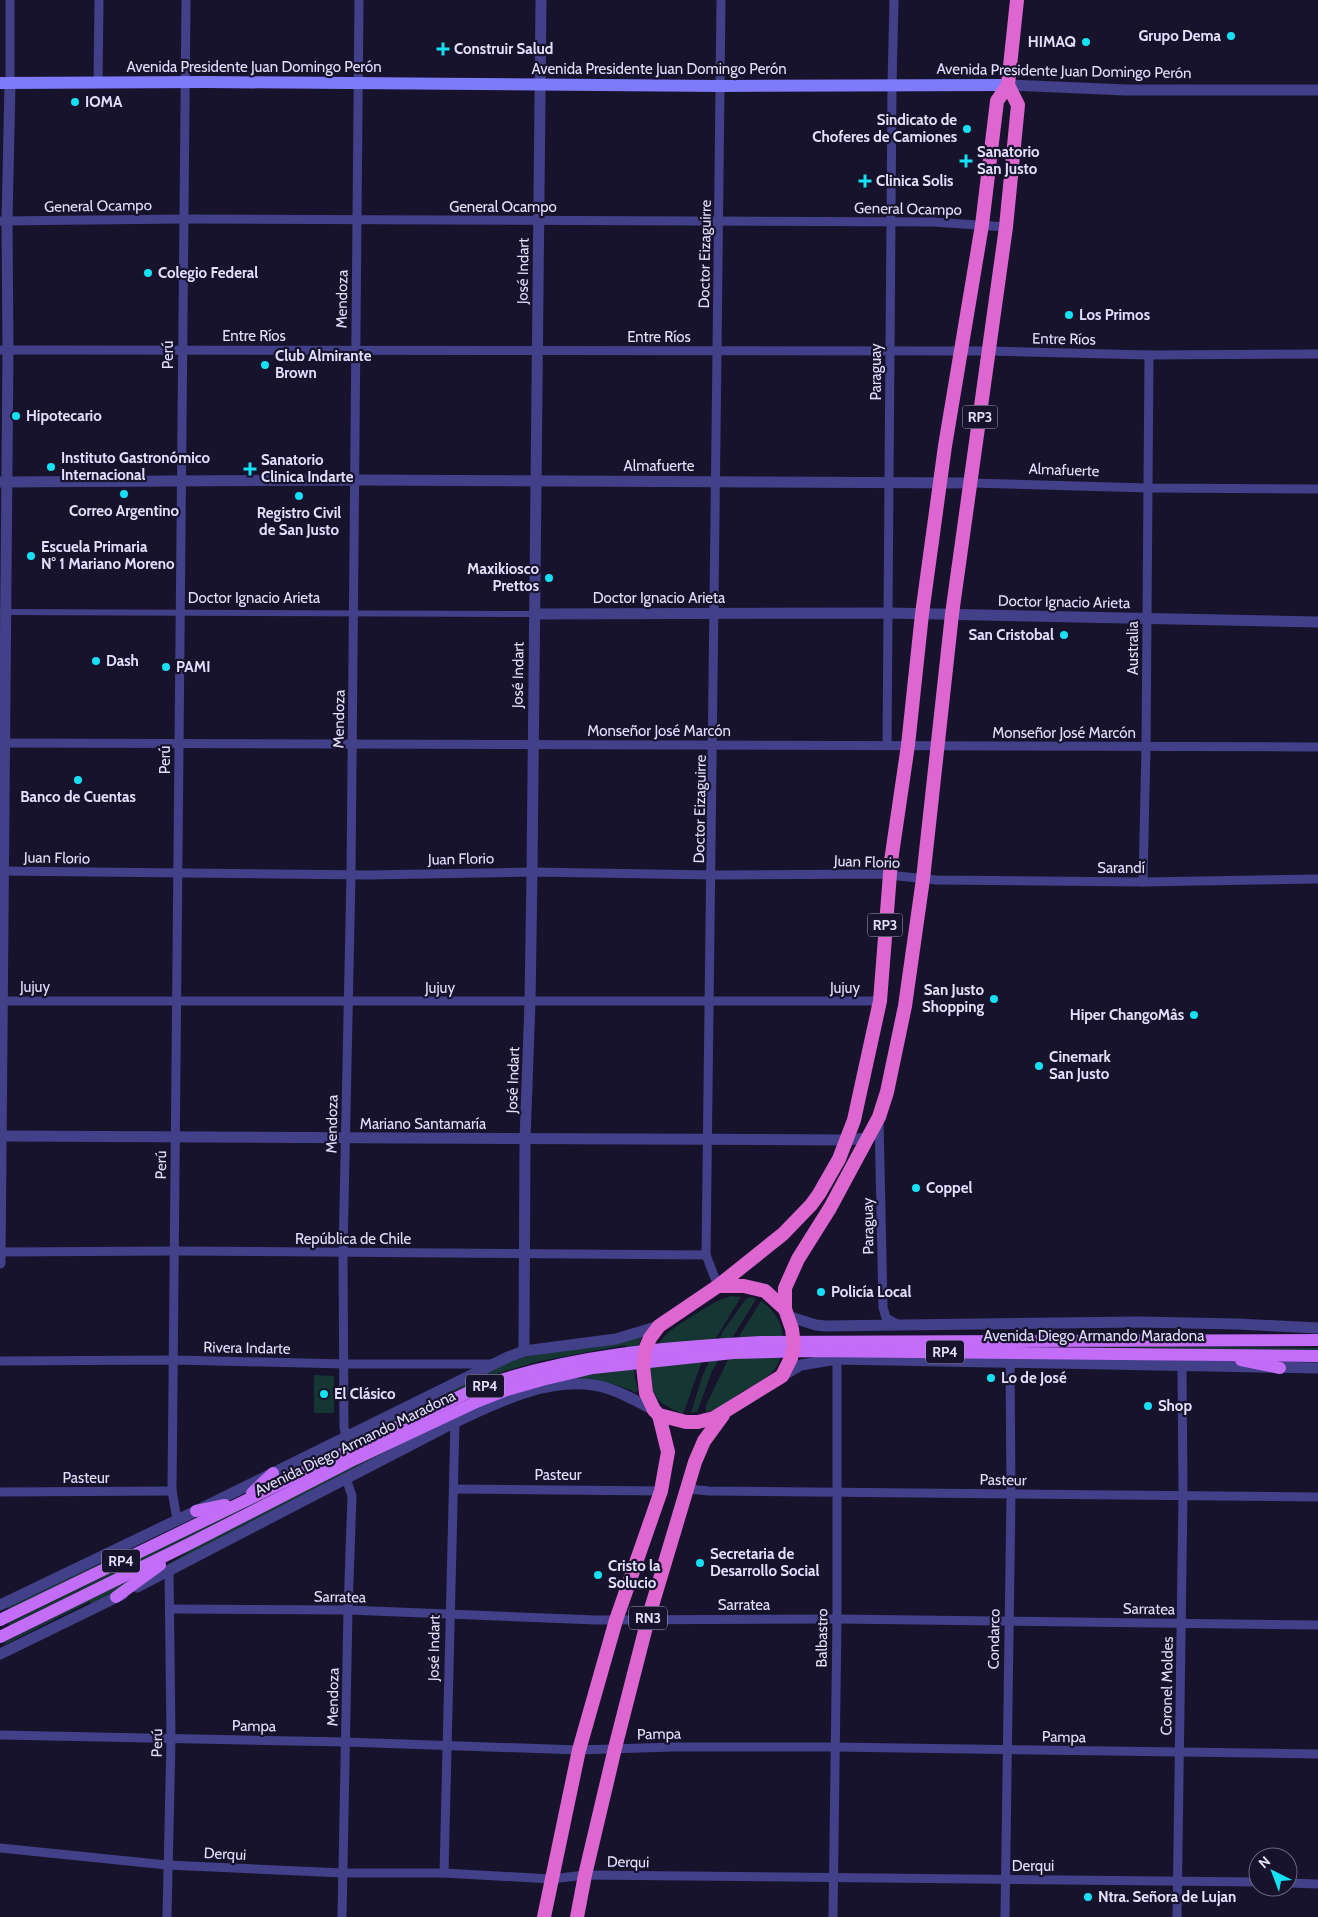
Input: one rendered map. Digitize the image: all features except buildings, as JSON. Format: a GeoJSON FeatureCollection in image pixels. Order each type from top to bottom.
{"type":"FeatureCollection","features":[{"type":"Feature","properties":{"kind":"highway","name":"RP3"},"geometry":{"type":"LineString","coordinates":[[718,1286],[783,1234],[811,1205],[828,1180],[839,1159],[858,1104],[880,1001],[889,875],[908,745],[922,614],[940,482],[982,225],[997,101],[1008,85],[1017,0]]}},
{"type":"Feature","properties":{"kind":"highway","name":"RP3"},"geometry":{"type":"LineString","coordinates":[[786,1312],[785,1288],[798,1259],[830,1208],[879,1117],[887,1092],[905,1006],[923,879],[952,614],[1006,227],[1018,105],[1008,85]]}},
{"type":"Feature","properties":{"kind":"highway"},"geometry":{"type":"LineString","coordinates":[[718,1286],[744,1286],[766,1291],[786,1312],[794,1346],[791,1358],[782,1376]]}},
{"type":"Feature","properties":{"kind":"highway","name":"RN3"},"geometry":{"type":"LineString","coordinates":[[544,1917],[579,1750],[616,1620],[661,1491],[668,1452],[656,1412],[646,1393],[643,1366],[645,1350],[650,1338],[659,1326],[718,1286]]}},
{"type":"Feature","properties":{"kind":"highway","name":"RN3"},"geometry":{"type":"LineString","coordinates":[[656,1412],[686,1422],[698,1422],[714,1418],[782,1376]]}},
{"type":"Feature","properties":{"kind":"highway","name":"RN3"},"geometry":{"type":"LineString","coordinates":[[577,1917],[615,1748],[648,1619],[695,1462],[704,1440],[726,1412]]}},
{"type":"Feature","properties":{"kind":"main road","name":"Avenida Presidente Juan Domingo Perón"},"geometry":{"type":"LineString","coordinates":[[5,83],[186,82],[721,86],[1008,85]]}},
{"type":"Feature","properties":{"kind":"main road","name":"Avenida Diego Armando Maradona"},"geometry":{"type":"LineString","coordinates":[[0,1620],[477,1388],[538,1368],[593,1357],[629,1358],[733,1353],[811,1346],[1318,1340]]}},
{"type":"Feature","properties":{"kind":"main road","name":"Avenida Diego Armando Maradona"},"geometry":{"type":"LineString","coordinates":[[811,1346],[1318,1356]]}},
{"type":"Feature","properties":{"kind":"main road"},"geometry":{"type":"LineString","coordinates":[[1207,1353],[1280,1368]]}},
{"type":"Feature","properties":{"kind":"main road","name":"Avenida Diego Armando Maradona"},"geometry":{"type":"LineString","coordinates":[[0,1637],[187,1545],[355,1459],[474,1403],[542,1380],[629,1358]]}},
{"type":"Feature","properties":{"kind":"main road"},"geometry":{"type":"LineString","coordinates":[[196,1511],[243,1502],[273,1473]]}},
{"type":"Feature","properties":{"kind":"main road"},"geometry":{"type":"LineString","coordinates":[[116,1598],[187,1545]]}},
{"type":"Feature","properties":{"kind":"street"},"geometry":{"type":"LineString","coordinates":[[0,1263],[5,83],[10,0]]}},
{"type":"Feature","properties":{"kind":"street"},"geometry":{"type":"LineString","coordinates":[[98,83],[99,0]]}},
{"type":"Feature","properties":{"kind":"street","name":"Perú"},"geometry":{"type":"LineString","coordinates":[[178,1520],[172,1492],[181,612],[181,350],[186,0]]}},
{"type":"Feature","properties":{"kind":"street","name":"Mendoza"},"geometry":{"type":"LineString","coordinates":[[346,1438],[344,1427],[343,1253],[351,875],[359,0]]}},
{"type":"Feature","properties":{"kind":"street","name":"José Indart"},"geometry":{"type":"LineString","coordinates":[[524,1351],[525,1139],[532,872],[541,0]]}},
{"type":"Feature","properties":{"kind":"street","name":"Doctor Eizaguirre"},"geometry":{"type":"LineString","coordinates":[[718,1286],[706,1256],[714,746],[721,0]]}},
{"type":"Feature","properties":{"kind":"street","name":"Paraguay"},"geometry":{"type":"LineString","coordinates":[[887,744],[894,0]]}},
{"type":"Feature","properties":{"kind":"street","name":"Avenida Presidente Juan Domingo Perón"},"geometry":{"type":"LineString","coordinates":[[1008,85],[1126,90],[1318,90]]}},
{"type":"Feature","properties":{"kind":"street","name":"General Ocampo"},"geometry":{"type":"LineString","coordinates":[[4,221],[184,219],[891,222],[1006,227]]}},
{"type":"Feature","properties":{"kind":"street","name":"Entre Ríos"},"geometry":{"type":"LineString","coordinates":[[4,350],[355,349],[990,351],[1149,355],[1318,354]]}},
{"type":"Feature","properties":{"kind":"street","name":"Australia"},"geometry":{"type":"LineString","coordinates":[[1143,882],[1148,619],[1149,355]]}},
{"type":"Feature","properties":{"kind":"street","name":"Almafuerte"},"geometry":{"type":"LineString","coordinates":[[3,482],[161,482],[181,480],[971,482],[1148,488],[1318,489]]}},
{"type":"Feature","properties":{"kind":"street","name":"Doctor Ignacio Arieta"},"geometry":{"type":"LineString","coordinates":[[3,612],[889,613],[1318,622]]}},
{"type":"Feature","properties":{"kind":"street","name":"Monseñor José Marcón"},"geometry":{"type":"LineString","coordinates":[[2,743],[714,746],[887,744],[938,746],[1318,747]]}},
{"type":"Feature","properties":{"kind":"street","name":"Juan Florio"},"geometry":{"type":"LineString","coordinates":[[1,871],[351,875],[532,872],[889,875],[923,879]]}},
{"type":"Feature","properties":{"kind":"street","name":"Sarandí"},"geometry":{"type":"LineString","coordinates":[[923,879],[1143,882],[1318,879]]}},
{"type":"Feature","properties":{"kind":"street","name":"Jujuy"},"geometry":{"type":"LineString","coordinates":[[0,1001],[880,1001]]}},
{"type":"Feature","properties":{"kind":"street","name":"Paraguay"},"geometry":{"type":"LineString","coordinates":[[879,1117],[882,1307],[886,1318],[899,1325]]}},
{"type":"Feature","properties":{"kind":"street","name":"Mariano Santamaría"},"geometry":{"type":"LineString","coordinates":[[0,1136],[346,1139],[846,1140],[869,1138]]}},
{"type":"Feature","properties":{"kind":"street","name":"República de Chile"},"geometry":{"type":"LineString","coordinates":[[0,1252],[174,1251],[706,1256]]}},
{"type":"Feature","properties":{"kind":"street","name":"Avenida Diego Armando Maradona"},"geometry":{"type":"LineString","coordinates":[[786,1312],[816,1326],[1138,1322],[1318,1328]]}},
{"type":"Feature","properties":{"kind":"street","name":"Avenida Diego Armando Maradona"},"geometry":{"type":"LineString","coordinates":[[0,1605],[524,1351],[616,1339],[659,1326]]}},
{"type":"Feature","properties":{"kind":"street","name":"Avenida Diego Armando Maradona"},"geometry":{"type":"LineString","coordinates":[[782,1376],[802,1365],[837,1359],[1318,1368]]}},
{"type":"Feature","properties":{"kind":"street","name":"Balbastro"},"geometry":{"type":"LineString","coordinates":[[833,1917],[837,1359]]}},
{"type":"Feature","properties":{"kind":"street","name":"Rivera Indarte"},"geometry":{"type":"LineString","coordinates":[[0,1362],[174,1360],[344,1364],[494,1364]]}},
{"type":"Feature","properties":{"kind":"street","name":"Condarco"},"geometry":{"type":"LineString","coordinates":[[1005,1917],[1010,1362]]}},
{"type":"Feature","properties":{"kind":"street","name":"Coronel Moldes"},"geometry":{"type":"LineString","coordinates":[[1177,1917],[1182,1624],[1182,1366]]}},
{"type":"Feature","properties":{"kind":"street","name":"Avenida Diego Armando Maradona"},"geometry":{"type":"LineString","coordinates":[[0,1654],[116,1598],[454,1422],[493,1405],[558,1385],[594,1385],[622,1393],[656,1412]]}},
{"type":"Feature","properties":{"kind":"street","name":"José Indart"},"geometry":{"type":"LineString","coordinates":[[444,1873],[454,1422]]}},
{"type":"Feature","properties":{"kind":"street","name":"Mendoza"},"geometry":{"type":"LineString","coordinates":[[342,1917],[352,1496],[346,1478]]}},
{"type":"Feature","properties":{"kind":"street","name":"Pasteur"},"geometry":{"type":"LineString","coordinates":[[454,1489],[661,1491]]}},
{"type":"Feature","properties":{"kind":"street","name":"Pasteur"},"geometry":{"type":"LineString","coordinates":[[688,1489],[709,1491],[1318,1497]]}},
{"type":"Feature","properties":{"kind":"street","name":"Pasteur"},"geometry":{"type":"LineString","coordinates":[[0,1492],[172,1492]]}},
{"type":"Feature","properties":{"kind":"street","name":"Perú"},"geometry":{"type":"LineString","coordinates":[[167,1917],[171,1738],[171,1609],[169,1570]]}},
{"type":"Feature","properties":{"kind":"street","name":"Sarratea"},"geometry":{"type":"LineString","coordinates":[[171,1609],[348,1610],[616,1620],[836,1619],[1318,1625]]}},
{"type":"Feature","properties":{"kind":"street","name":"Pampa"},"geometry":{"type":"LineString","coordinates":[[0,1735],[346,1742],[579,1750],[615,1748],[834,1747],[1318,1754]]}},
{"type":"Feature","properties":{"kind":"street","name":"Derqui"},"geometry":{"type":"LineString","coordinates":[[0,1848],[168,1865],[343,1873],[444,1873],[551,1879],[585,1875],[1248,1882]]}},
{"type":"Feature","properties":{"kind":"street"},"geometry":{"type":"LineString","coordinates":[[1298,1883],[1318,1884]]}},
{"type":"Feature","properties":{"kind":"green space"},"geometry":{"type":"Polygon","coordinates":[[[731,1296],[741,1297],[702,1361],[683,1414],[662,1403],[653,1391],[649,1375],[654,1351],[666,1334],[674,1328],[712,1304],[731,1296]]]}},
{"type":"Feature","properties":{"kind":"green space"},"geometry":{"type":"Polygon","coordinates":[[[750,1297],[756,1299],[712,1371],[697,1412],[691,1413],[702,1377],[723,1331],[746,1299],[750,1297]]]}},
{"type":"Feature","properties":{"kind":"green space"},"geometry":{"type":"Polygon","coordinates":[[[761,1301],[772,1310],[781,1327],[783,1340],[778,1364],[772,1373],[763,1379],[719,1407],[706,1412],[706,1405],[741,1333],[761,1301]]]}},
{"type":"Feature","properties":{"kind":"green space"},"geometry":{"type":"Polygon","coordinates":[[[638,1336],[642,1337],[634,1363],[638,1389],[636,1393],[615,1385],[594,1381],[573,1381],[531,1388],[490,1402],[470,1410],[158,1571],[208,1539],[466,1409],[521,1388],[623,1368],[626,1345],[540,1361],[505,1371],[455,1391],[264,1484],[278,1473],[297,1463],[509,1361],[622,1341],[638,1336]]]}},
{"type":"Feature","properties":{"kind":"green space"},"geometry":{"type":"Polygon","coordinates":[[[1082,1347],[1318,1348],[1318,1350],[1082,1347]]]}},
{"type":"Feature","properties":{"kind":"green space","name":"El Clásico"},"geometry":{"type":"Polygon","coordinates":[[[314,1375],[334,1376],[334,1413],[314,1413],[314,1375]]]}},
{"type":"Feature","properties":{"kind":"green space"},"geometry":{"type":"Polygon","coordinates":[[[281,1489],[283,1492],[9,1626],[9,1623],[281,1489]]]}},
{"type":"Feature","properties":{"kind":"green space"},"geometry":{"type":"Polygon","coordinates":[[[154,1537],[9,1611],[8,1607],[154,1537]]]}},
{"type":"Feature","properties":{"kind":"green space"},"geometry":{"type":"Polygon","coordinates":[[[146,1571],[123,1588],[94,1604],[89,1602],[4,1645],[5,1642],[146,1571]]]}},
{"type":"Feature","properties":{"kind":"place","name":"Grupo Dema"},"geometry":{"type":"Point","coordinates":[1231,36]}},
{"type":"Feature","properties":{"kind":"place","name":"HIMAQ"},"geometry":{"type":"Point","coordinates":[1086,42]}},
{"type":"Feature","properties":{"kind":"place","name":"Construir Salud"},"geometry":{"type":"Point","coordinates":[443,49]}},
{"type":"Feature","properties":{"kind":"place","name":"IOMA"},"geometry":{"type":"Point","coordinates":[75,102]}},
{"type":"Feature","properties":{"kind":"place","name":"Sindicato de Choferes de Camiones"},"geometry":{"type":"Point","coordinates":[967,129]}},
{"type":"Feature","properties":{"kind":"place","name":"Sanatorio San Justo"},"geometry":{"type":"Point","coordinates":[966,161]}},
{"type":"Feature","properties":{"kind":"place","name":"Clinica Solis"},"geometry":{"type":"Point","coordinates":[865,181]}},
{"type":"Feature","properties":{"kind":"place","name":"Colegio Federal"},"geometry":{"type":"Point","coordinates":[148,273]}},
{"type":"Feature","properties":{"kind":"place","name":"Los Primos"},"geometry":{"type":"Point","coordinates":[1069,315]}},
{"type":"Feature","properties":{"kind":"place","name":"Club Almirante Brown"},"geometry":{"type":"Point","coordinates":[265,365]}},
{"type":"Feature","properties":{"kind":"place","name":"Hipotecario"},"geometry":{"type":"Point","coordinates":[16,416]}},
{"type":"Feature","properties":{"kind":"place","name":"Instituto Gastronómico Internacional"},"geometry":{"type":"Point","coordinates":[51,467]}},
{"type":"Feature","properties":{"kind":"place","name":"Sanatorio Clinica Indarte"},"geometry":{"type":"Point","coordinates":[250,469]}},
{"type":"Feature","properties":{"kind":"place","name":"Correo Argentino"},"geometry":{"type":"Point","coordinates":[124,494]}},
{"type":"Feature","properties":{"kind":"place","name":"Registro Civil de San Justo"},"geometry":{"type":"Point","coordinates":[299,496]}},
{"type":"Feature","properties":{"kind":"place","name":"Escuela Primaria N° 1 Mariano Moreno"},"geometry":{"type":"Point","coordinates":[31,556]}},
{"type":"Feature","properties":{"kind":"place","name":"Maxikiosco Prettos"},"geometry":{"type":"Point","coordinates":[549,578]}},
{"type":"Feature","properties":{"kind":"place","name":"San Cristobal"},"geometry":{"type":"Point","coordinates":[1064,635]}},
{"type":"Feature","properties":{"kind":"place","name":"Dash"},"geometry":{"type":"Point","coordinates":[96,661]}},
{"type":"Feature","properties":{"kind":"place","name":"PAMI"},"geometry":{"type":"Point","coordinates":[166,667]}},
{"type":"Feature","properties":{"kind":"place","name":"Banco de Cuentas"},"geometry":{"type":"Point","coordinates":[78,780]}},
{"type":"Feature","properties":{"kind":"place","name":"San Justo Shopping"},"geometry":{"type":"Point","coordinates":[994,999]}},
{"type":"Feature","properties":{"kind":"place","name":"Hiper ChangoMâs"},"geometry":{"type":"Point","coordinates":[1194,1015]}},
{"type":"Feature","properties":{"kind":"place","name":"Cinemark San Justo"},"geometry":{"type":"Point","coordinates":[1039,1066]}},
{"type":"Feature","properties":{"kind":"place","name":"Coppel"},"geometry":{"type":"Point","coordinates":[916,1188]}},
{"type":"Feature","properties":{"kind":"place","name":"Policía Local"},"geometry":{"type":"Point","coordinates":[821,1292]}},
{"type":"Feature","properties":{"kind":"place","name":"Lo de José"},"geometry":{"type":"Point","coordinates":[991,1378]}},
{"type":"Feature","properties":{"kind":"place","name":"El Clásico"},"geometry":{"type":"Point","coordinates":[324,1394]}},
{"type":"Feature","properties":{"kind":"place","name":"Shop"},"geometry":{"type":"Point","coordinates":[1148,1406]}},
{"type":"Feature","properties":{"kind":"place","name":"Secretaria de Desarrollo Social"},"geometry":{"type":"Point","coordinates":[700,1563]}},
{"type":"Feature","properties":{"kind":"place","name":"Cristo la Solucio"},"geometry":{"type":"Point","coordinates":[598,1575]}},
{"type":"Feature","properties":{"kind":"place","name":"Ntra. Señora de Lujan"},"geometry":{"type":"Point","coordinates":[1088,1897]}}]}
